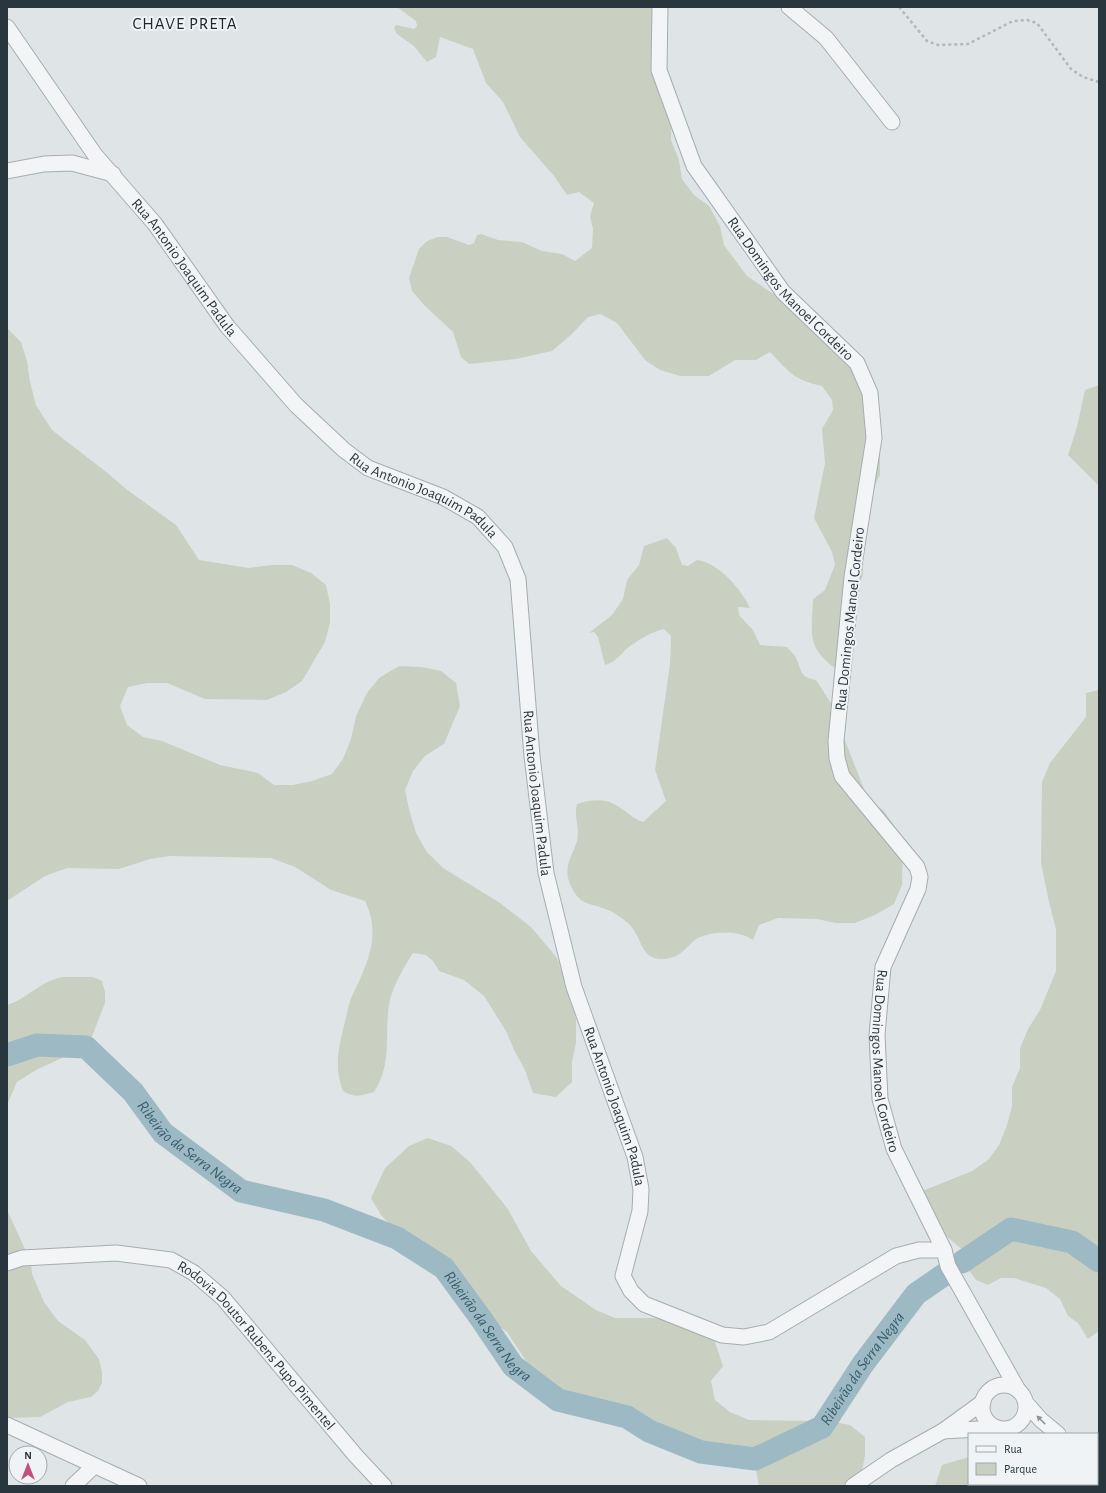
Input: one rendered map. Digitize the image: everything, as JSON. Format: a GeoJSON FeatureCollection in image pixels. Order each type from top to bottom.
{"type":"FeatureCollection","features":[{"type":"Feature","properties":{"kind":"street","name":"Rua Domingos Manoel Cordeiro"},"geometry":{"type":"LineString","coordinates":[[660,7],[659,70],[694,166],[783,292],[857,363],[870,393],[874,438],[852,577],[836,741],[837,758],[842,776],[917,867],[920,877],[918,889],[883,967],[877,1035],[880,1099],[894,1149],[944,1250]]}},
{"type":"Feature","properties":{"kind":"street"},"geometry":{"type":"LineString","coordinates":[[789,7],[826,38],[892,122]]}},
{"type":"Feature","properties":{"kind":"street","name":"Rua Antonio Joaquim Padula"},"geometry":{"type":"LineString","coordinates":[[7,27],[95,155],[156,224],[227,326],[296,405],[344,450],[368,468],[443,497],[478,517],[505,546],[518,579],[532,756],[546,873],[574,987],[636,1157],[641,1189],[640,1211],[623,1276],[631,1291],[644,1304],[722,1335],[744,1337],[769,1332],[896,1256],[919,1250],[944,1250]]}},
{"type":"Feature","properties":{"kind":"street"},"geometry":{"type":"LineString","coordinates":[[7,171],[44,164],[72,163],[113,174]]}},
{"type":"Feature","properties":{"kind":"street"},"geometry":{"type":"LineString","coordinates":[[944,1250],[948,1266],[1026,1403],[1041,1420],[1057,1433]]}},
{"type":"Feature","properties":{"kind":"street","name":"Rodovia Doutor Rubens Pupo Pimentel"},"geometry":{"type":"LineString","coordinates":[[7,1263],[22,1258],[116,1253],[171,1260],[194,1273],[223,1298],[356,1456],[384,1486]]}},
{"type":"Feature","properties":{"kind":"street"},"geometry":{"type":"LineString","coordinates":[[997,1386],[999,1356]]}},
{"type":"Feature","properties":{"kind":"street"},"geometry":{"type":"LineString","coordinates":[[1007,1430],[986,1420],[983,1414],[983,1402],[986,1395],[997,1386],[1011,1386],[1018,1390]]}},
{"type":"Feature","properties":{"kind":"street"},"geometry":{"type":"LineString","coordinates":[[853,1486],[891,1460],[943,1431],[983,1402]]}},
{"type":"Feature","properties":{"kind":"street"},"geometry":{"type":"LineString","coordinates":[[943,1431],[1007,1430],[1014,1427],[1024,1417],[1026,1403]]}},
{"type":"Feature","properties":{"kind":"street"},"geometry":{"type":"LineString","coordinates":[[7,1425],[139,1486]]}},
{"type":"Feature","properties":{"kind":"street"},"geometry":{"type":"LineString","coordinates":[[74,1486],[94,1466]]}},
{"type":"Feature","properties":{"kind":"path"},"geometry":{"type":"LineString","coordinates":[[899,7],[927,40],[938,45],[968,44],[1012,21],[1027,20],[1036,23],[1071,69],[1083,77],[1099,82]]}},
{"type":"Feature","properties":{"kind":"green space"},"geometry":{"type":"Polygon","coordinates":[[[397,7],[664,7],[665,63],[672,97],[671,140],[679,160],[682,179],[694,195],[709,206],[720,226],[724,245],[747,276],[824,328],[869,390],[880,433],[880,475],[868,498],[864,517],[863,575],[855,594],[843,674],[823,658],[817,650],[812,634],[813,599],[825,590],[835,565],[832,552],[814,518],[825,463],[822,429],[833,410],[832,400],[822,386],[798,378],[782,365],[770,352],[756,360],[735,360],[709,376],[680,376],[660,370],[645,360],[617,323],[600,314],[588,317],[572,334],[552,351],[516,359],[469,364],[461,357],[453,332],[424,305],[412,291],[409,278],[419,249],[427,241],[438,237],[447,237],[469,245],[474,243],[477,235],[481,234],[498,240],[522,242],[542,251],[562,254],[575,261],[592,248],[593,229],[590,216],[594,203],[579,192],[567,195],[554,176],[520,137],[503,102],[486,83],[473,49],[440,37],[436,57],[427,62],[414,46],[397,34],[394,28],[396,25],[414,29],[417,26],[416,21],[397,7]]]}},
{"type":"Feature","properties":{"kind":"green space"},"geometry":{"type":"Polygon","coordinates":[[[7,328],[21,342],[27,361],[30,382],[36,405],[52,430],[126,489],[176,525],[199,560],[249,568],[272,565],[292,565],[311,573],[326,585],[330,604],[330,623],[325,642],[302,681],[286,692],[267,700],[205,699],[167,683],[147,683],[128,687],[120,706],[127,725],[143,737],[162,741],[220,765],[258,773],[274,785],[293,785],[312,781],[332,774],[343,759],[351,739],[356,716],[367,693],[379,678],[399,666],[422,667],[441,671],[456,683],[460,706],[444,744],[425,756],[413,771],[405,790],[409,809],[416,833],[427,852],[443,868],[500,903],[531,927],[557,958],[573,1001],[576,1020],[576,1043],[572,1062],[572,1082],[556,1097],[533,1093],[525,1070],[506,1031],[484,996],[464,980],[439,971],[433,961],[426,955],[413,953],[396,982],[390,1000],[387,1024],[386,1058],[384,1069],[374,1092],[354,1095],[343,1091],[338,1071],[342,1032],[350,1001],[370,952],[372,927],[370,915],[365,901],[331,890],[295,867],[271,858],[170,856],[150,859],[119,869],[67,868],[45,876],[7,901],[7,328]]]}},
{"type":"Feature","properties":{"kind":"green space"},"geometry":{"type":"Polygon","coordinates":[[[1099,385],[1099,486],[1068,455],[1077,427],[1085,390],[1099,385]]]}},
{"type":"Feature","properties":{"kind":"green space"},"geometry":{"type":"Polygon","coordinates":[[[667,538],[676,548],[682,565],[688,566],[697,560],[705,562],[721,571],[735,585],[750,608],[738,607],[739,615],[753,630],[760,645],[787,647],[795,656],[801,672],[806,677],[816,680],[838,714],[842,733],[868,799],[884,811],[895,827],[903,846],[902,885],[894,904],[875,915],[855,923],[836,923],[817,919],[778,918],[759,925],[753,940],[741,934],[727,932],[706,935],[696,939],[679,955],[660,959],[647,954],[633,929],[626,921],[610,911],[586,903],[577,897],[570,884],[567,870],[578,834],[576,812],[577,804],[593,800],[609,802],[643,822],[666,801],[655,770],[670,664],[671,636],[664,629],[655,632],[630,646],[616,660],[605,665],[598,637],[594,632],[589,633],[612,615],[623,599],[627,580],[639,565],[644,546],[667,538]]]}},
{"type":"Feature","properties":{"kind":"green space"},"geometry":{"type":"Polygon","coordinates":[[[1099,690],[1099,1331],[1088,1339],[1078,1323],[1068,1316],[1060,1299],[1046,1288],[1014,1278],[1001,1278],[988,1285],[976,1280],[968,1269],[965,1252],[939,1230],[920,1192],[972,1171],[988,1160],[999,1145],[1007,1125],[1012,1106],[1012,1087],[1020,1068],[1020,1048],[1028,1029],[1040,1010],[1056,971],[1056,929],[1041,863],[1042,782],[1050,763],[1086,717],[1086,693],[1099,690]]]}},
{"type":"Feature","properties":{"kind":"green space"},"geometry":{"type":"Polygon","coordinates":[[[63,977],[93,977],[102,981],[105,992],[105,1003],[91,1039],[85,1046],[75,1052],[36,1070],[17,1082],[7,1105],[7,1005],[21,999],[48,982],[63,977]]]}},
{"type":"Feature","properties":{"kind":"green space"},"geometry":{"type":"Polygon","coordinates":[[[428,1138],[451,1146],[470,1162],[508,1209],[531,1251],[561,1286],[596,1310],[615,1318],[658,1318],[681,1323],[700,1330],[715,1342],[723,1366],[711,1381],[715,1400],[730,1412],[749,1420],[830,1421],[850,1425],[865,1437],[865,1456],[861,1475],[850,1486],[759,1486],[756,1470],[714,1454],[699,1442],[641,1426],[622,1418],[603,1406],[583,1403],[545,1379],[530,1367],[507,1332],[491,1320],[480,1301],[411,1246],[381,1215],[371,1198],[385,1168],[409,1146],[428,1138]]]}},
{"type":"Feature","properties":{"kind":"green space"},"geometry":{"type":"Polygon","coordinates":[[[7,1210],[31,1262],[32,1274],[44,1302],[58,1321],[85,1340],[99,1359],[102,1372],[102,1383],[98,1391],[91,1397],[68,1402],[40,1417],[7,1418],[7,1210]]]}},
{"type":"Feature","properties":{"kind":"green space"},"geometry":{"type":"Polygon","coordinates":[[[968,1457],[968,1485],[1007,1486],[935,1486],[942,1465],[968,1457]]]}},
{"type":"Feature","properties":{"kind":"waterway","name":"Ribeirão da Serra Negra"},"geometry":{"type":"LineString","coordinates":[[7,1055],[37,1045],[86,1047],[133,1092],[163,1133],[241,1191],[324,1210],[397,1238],[444,1268],[513,1366],[558,1400],[627,1417],[649,1431],[701,1452],[755,1459],[822,1427],[863,1364],[916,1294],[948,1272]]}},
{"type":"Feature","properties":{"kind":"waterway"},"geometry":{"type":"LineString","coordinates":[[962,1262],[1011,1229],[1072,1242],[1099,1261]]}},
{"type":"Feature","properties":{"kind":"district","name":"CHAVE PRETA"},"geometry":{"type":"Point","coordinates":[185,23]}}]}
